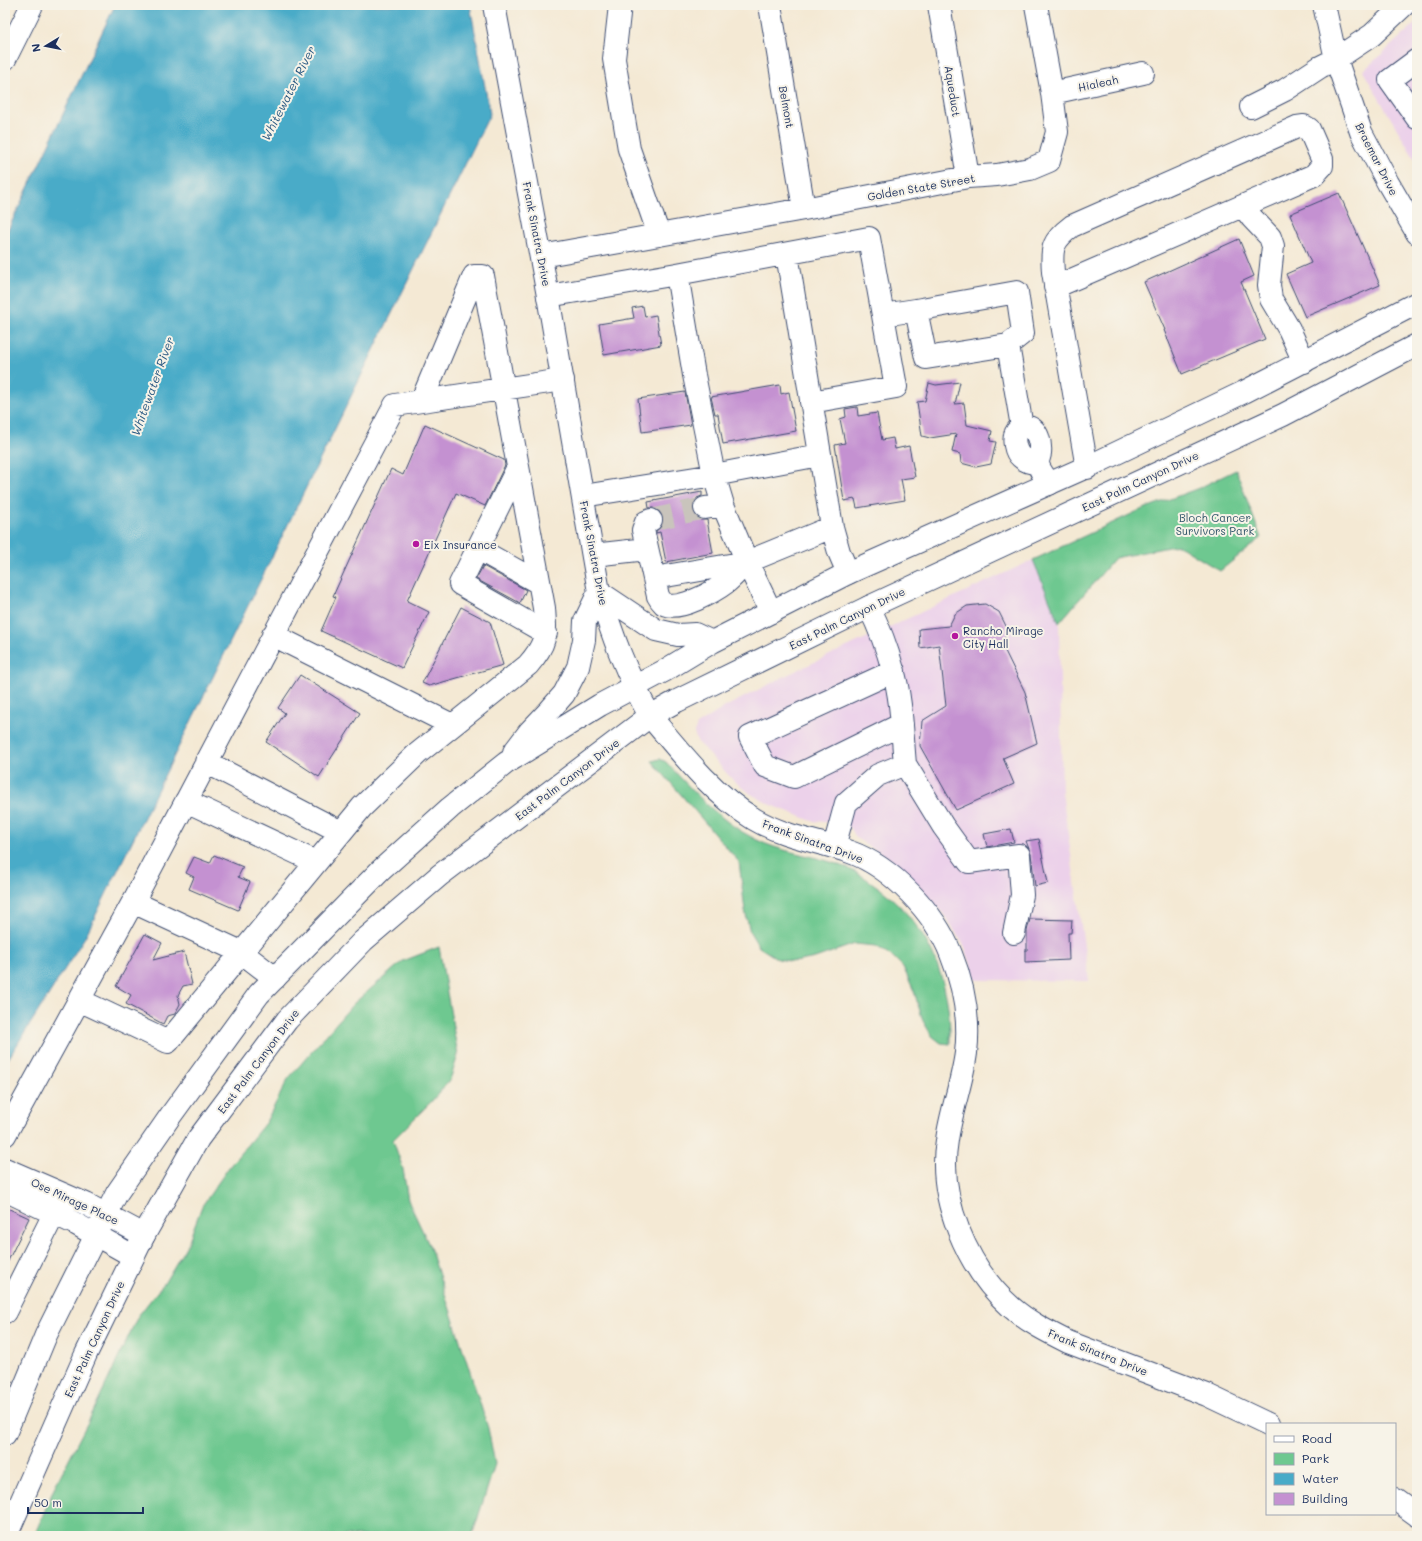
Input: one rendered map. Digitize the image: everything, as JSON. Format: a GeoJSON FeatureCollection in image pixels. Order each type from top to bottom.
{"type":"FeatureCollection","features":[{"type":"Feature","properties":{"kind":"main road"},"geometry":{"type":"LineString","coordinates":[[5,59],[32,5]]}},
{"type":"Feature","properties":{"kind":"main road","name":"Frank Sinatra Drive"},"geometry":{"type":"LineString","coordinates":[[494,5],[541,256],[599,592],[611,632],[633,686],[650,716],[698,771],[739,809],[756,820],[795,837],[852,853],[874,864],[892,877],[924,909],[938,929],[951,952],[963,989],[967,1028],[966,1053],[946,1142],[947,1186],[951,1208],[958,1231],[968,1251],[990,1285],[1011,1307],[1029,1321],[1046,1331],[1068,1342],[1208,1395],[1266,1423]]}},
{"type":"Feature","properties":{"kind":"main road"},"geometry":{"type":"LineString","coordinates":[[620,5],[614,59],[629,149],[659,235]]}},
{"type":"Feature","properties":{"kind":"main road","name":"Belmont"},"geometry":{"type":"LineString","coordinates":[[770,5],[804,209]]}},
{"type":"Feature","properties":{"kind":"main road","name":"Aqueduct"},"geometry":{"type":"LineString","coordinates":[[939,5],[968,177]]}},
{"type":"Feature","properties":{"kind":"main road","name":"Golden State Street"},"geometry":{"type":"LineString","coordinates":[[541,256],[804,209],[968,177],[997,175],[1023,170],[1049,161],[1057,132],[1052,93],[1036,5]]}},
{"type":"Feature","properties":{"kind":"main road","name":"Braemar Drive"},"geometry":{"type":"LineString","coordinates":[[1324,5],[1336,60],[1361,132],[1417,233]]}},
{"type":"Feature","properties":{"kind":"main road"},"geometry":{"type":"LineString","coordinates":[[1251,107],[1285,90],[1320,67],[1336,60],[1372,35],[1404,5]]}},
{"type":"Feature","properties":{"kind":"main road"},"geometry":{"type":"LineString","coordinates":[[1417,60],[1390,80],[1417,118]]}},
{"type":"Feature","properties":{"kind":"main road","name":"Hialeah"},"geometry":{"type":"LineString","coordinates":[[1052,93],[1143,73]]}},
{"type":"Feature","properties":{"kind":"main road"},"geometry":{"type":"LineString","coordinates":[[1055,287],[1314,175],[1322,166],[1322,159],[1309,129],[1304,126],[1298,127],[1072,226],[1061,234],[1053,245],[1052,259],[1055,287],[1087,468]]}},
{"type":"Feature","properties":{"kind":"main road"},"geometry":{"type":"LineString","coordinates":[[1243,206],[1252,218],[1267,233],[1272,241],[1273,255],[1270,285],[1271,299],[1289,329],[1304,362]]}},
{"type":"Feature","properties":{"kind":"main road"},"geometry":{"type":"LineString","coordinates":[[548,296],[677,274],[869,238],[896,387],[811,402]]}},
{"type":"Feature","properties":{"kind":"main road"},"geometry":{"type":"LineString","coordinates":[[787,254],[832,526],[848,573]]}},
{"type":"Feature","properties":{"kind":"main road"},"geometry":{"type":"LineString","coordinates":[[677,274],[694,375],[714,475],[714,507],[747,562],[771,612]]}},
{"type":"Feature","properties":{"kind":"main road"},"geometry":{"type":"LineString","coordinates":[[79,1000],[168,1042],[362,807],[417,754],[528,665],[540,652],[546,633],[544,608],[483,276],[474,276],[422,400]]}},
{"type":"Feature","properties":{"kind":"main road"},"geometry":{"type":"LineString","coordinates":[[883,315],[1016,292],[1024,333],[1008,345],[926,358],[916,310]]}},
{"type":"Feature","properties":{"kind":"main road"},"geometry":{"type":"LineString","coordinates":[[5,1434],[46,1335],[117,1193],[259,994],[380,871],[450,808],[506,763],[600,705],[633,686],[664,671],[712,642],[848,573],[1087,468],[1304,362],[1417,303]]}},
{"type":"Feature","properties":{"kind":"main road"},"geometry":{"type":"LineString","coordinates":[[1008,345],[1022,427],[1027,427],[1033,430],[1038,437],[1040,452],[1038,463],[1049,484]]}},
{"type":"Feature","properties":{"kind":"main road","name":"East Palm Canyon Drive"},"geometry":{"type":"LineString","coordinates":[[5,1531],[10,1527],[86,1354],[133,1256],[198,1139],[287,1020],[363,941],[440,874],[650,716],[705,686],[869,607],[1283,415],[1417,345]]}},
{"type":"Feature","properties":{"kind":"main road"},"geometry":{"type":"LineString","coordinates":[[5,1135],[186,801],[395,405],[563,380]]}},
{"type":"Feature","properties":{"kind":"main road"},"geometry":{"type":"LineString","coordinates":[[582,496],[714,475],[820,455]]}},
{"type":"Feature","properties":{"kind":"main road"},"geometry":{"type":"LineString","coordinates":[[518,467],[460,584],[546,633]]}},
{"type":"Feature","properties":{"kind":"main road"},"geometry":{"type":"LineString","coordinates":[[651,520],[646,522],[643,530],[658,596],[664,604],[674,606],[685,604],[705,595],[728,581],[747,562]]}},
{"type":"Feature","properties":{"kind":"main road"},"geometry":{"type":"LineString","coordinates":[[654,578],[747,562],[832,526]]}},
{"type":"Feature","properties":{"kind":"main road"},"geometry":{"type":"LineString","coordinates":[[478,549],[540,582]]}},
{"type":"Feature","properties":{"kind":"main road"},"geometry":{"type":"LineString","coordinates":[[593,555],[647,550]]}},
{"type":"Feature","properties":{"kind":"main road"},"geometry":{"type":"LineString","coordinates":[[506,763],[530,731],[564,694],[578,667],[584,640],[585,621],[599,592],[656,630],[678,635],[695,634],[712,642]]}},
{"type":"Feature","properties":{"kind":"main road"},"geometry":{"type":"LineString","coordinates":[[869,607],[878,626],[894,671],[902,724],[905,764],[943,826],[969,862],[1019,855],[1022,895],[1014,933]]}},
{"type":"Feature","properties":{"kind":"main road"},"geometry":{"type":"LineString","coordinates":[[274,635],[452,725]]}},
{"type":"Feature","properties":{"kind":"main road"},"geometry":{"type":"LineString","coordinates":[[894,671],[750,737],[765,766],[794,777],[902,724]]}},
{"type":"Feature","properties":{"kind":"main road"},"geometry":{"type":"LineString","coordinates":[[206,762],[341,832]]}},
{"type":"Feature","properties":{"kind":"main road"},"geometry":{"type":"LineString","coordinates":[[834,847],[846,803],[878,775],[905,764]]}},
{"type":"Feature","properties":{"kind":"main road"},"geometry":{"type":"LineString","coordinates":[[186,801],[316,862]]}},
{"type":"Feature","properties":{"kind":"main road"},"geometry":{"type":"LineString","coordinates":[[132,902],[241,952],[275,978]]}},
{"type":"Feature","properties":{"kind":"main road","name":"Ose Mirage Place"},"geometry":{"type":"LineString","coordinates":[[5,1169],[83,1202],[144,1235]]}},
{"type":"Feature","properties":{"kind":"main road","name":"Ose Mirage Place"},"geometry":{"type":"LineString","coordinates":[[5,1190],[133,1256]]}},
{"type":"Feature","properties":{"kind":"main road"},"geometry":{"type":"LineString","coordinates":[[5,1312],[54,1214]]}},
{"type":"Feature","properties":{"kind":"main road"},"geometry":{"type":"LineString","coordinates":[[1396,1500],[1417,1515]]}},
{"type":"Feature","properties":{"kind":"shaded area"},"geometry":{"type":"Polygon","coordinates":[[[1417,22],[1417,163],[1363,71],[1417,22]]]}},
{"type":"Feature","properties":{"kind":"shaded area"},"geometry":{"type":"Polygon","coordinates":[[[1033,560],[1059,623],[1062,792],[1089,981],[976,980],[965,947],[945,916],[912,879],[893,861],[856,838],[851,828],[827,822],[812,821],[769,804],[751,794],[733,780],[697,741],[694,733],[697,725],[725,707],[787,675],[1033,560]]]}},
{"type":"Feature","properties":{"kind":"green space","name":"Bloch Cancer Survivors Park"},"geometry":{"type":"Polygon","coordinates":[[[1236,470],[1261,538],[1220,571],[1178,545],[1115,558],[1059,623],[1033,560],[1138,511],[1199,488],[1236,470]]]}},
{"type":"Feature","properties":{"kind":"green space"},"geometry":{"type":"Polygon","coordinates":[[[660,759],[666,762],[707,805],[742,832],[774,847],[824,860],[844,867],[867,879],[890,897],[907,914],[921,932],[932,952],[946,996],[950,1044],[941,1043],[932,1036],[923,1021],[914,991],[903,967],[893,957],[876,946],[855,944],[815,958],[795,962],[778,959],[759,947],[750,932],[745,911],[739,862],[652,761],[660,759]]]}},
{"type":"Feature","properties":{"kind":"green space"},"geometry":{"type":"Polygon","coordinates":[[[439,947],[458,1055],[450,1080],[431,1102],[393,1140],[403,1169],[408,1200],[430,1247],[488,1428],[495,1464],[472,1536],[34,1536],[56,1484],[90,1418],[138,1316],[165,1282],[188,1243],[202,1206],[229,1167],[266,1122],[288,1079],[353,1004],[403,961],[439,947]]]}},
{"type":"Feature","properties":{"kind":"water","name":"Whitewater River"},"geometry":{"type":"Polygon","coordinates":[[[115,5],[470,5],[490,114],[85,937],[5,1064],[5,236],[115,5]]]}},
{"type":"Feature","properties":{"kind":"building"},"geometry":{"type":"Polygon","coordinates":[[[1339,193],[1380,285],[1305,317],[1286,274],[1311,263],[1290,214],[1339,193]]]}},
{"type":"Feature","properties":{"kind":"building"},"geometry":{"type":"Polygon","coordinates":[[[1239,239],[1254,276],[1241,282],[1265,339],[1182,374],[1144,282],[1239,239]]]}},
{"type":"Feature","properties":{"kind":"building"},"geometry":{"type":"Polygon","coordinates":[[[643,306],[645,317],[656,315],[661,345],[604,355],[599,324],[634,318],[632,308],[643,306]]]}},
{"type":"Feature","properties":{"kind":"building"},"geometry":{"type":"Polygon","coordinates":[[[960,382],[955,404],[964,403],[967,425],[992,431],[990,441],[996,442],[991,464],[976,467],[961,463],[960,454],[952,452],[956,434],[930,438],[922,436],[917,402],[925,401],[929,383],[936,385],[960,382]]]}},
{"type":"Feature","properties":{"kind":"building"},"geometry":{"type":"Polygon","coordinates":[[[780,385],[781,394],[789,392],[796,431],[723,444],[718,414],[715,414],[711,397],[780,385]]]}},
{"type":"Feature","properties":{"kind":"building"},"geometry":{"type":"Polygon","coordinates":[[[685,392],[691,425],[642,432],[638,399],[685,392]]]}},
{"type":"Feature","properties":{"kind":"building"},"geometry":{"type":"Polygon","coordinates":[[[857,407],[858,416],[877,413],[882,440],[893,438],[895,449],[909,446],[915,477],[901,479],[905,500],[857,508],[855,499],[844,501],[835,445],[845,443],[840,419],[846,417],[845,409],[857,407]]]}},
{"type":"Feature","properties":{"kind":"building"},"geometry":{"type":"Polygon","coordinates":[[[425,424],[504,460],[505,465],[485,506],[456,493],[407,601],[429,612],[402,668],[321,631],[336,597],[333,596],[391,469],[403,475],[425,424]]]}},
{"type":"Feature","properties":{"kind":"building"},"geometry":{"type":"Polygon","coordinates":[[[702,492],[702,496],[697,498],[693,503],[693,510],[695,516],[700,520],[707,520],[713,553],[666,562],[660,532],[656,533],[656,531],[661,527],[663,516],[658,510],[649,508],[648,502],[702,492]]]}},
{"type":"Feature","properties":{"kind":"building"},"geometry":{"type":"Polygon","coordinates":[[[483,566],[526,590],[520,603],[476,579],[483,566]]]}},
{"type":"Feature","properties":{"kind":"building"},"geometry":{"type":"Polygon","coordinates":[[[985,604],[999,612],[1007,628],[1003,647],[1025,692],[1037,743],[1003,758],[1014,784],[956,810],[920,746],[922,721],[946,706],[939,645],[920,648],[919,629],[949,626],[955,614],[967,606],[985,604]]]}},
{"type":"Feature","properties":{"kind":"building"},"geometry":{"type":"Polygon","coordinates":[[[461,607],[490,622],[503,665],[429,686],[422,683],[461,607]]]}},
{"type":"Feature","properties":{"kind":"building"},"geometry":{"type":"Polygon","coordinates":[[[300,675],[360,713],[319,777],[266,742],[285,713],[278,708],[300,675]]]}},
{"type":"Feature","properties":{"kind":"building"},"geometry":{"type":"Polygon","coordinates":[[[1011,829],[1014,842],[987,847],[984,834],[1011,829]]]}},
{"type":"Feature","properties":{"kind":"building"},"geometry":{"type":"Polygon","coordinates":[[[1039,839],[1048,883],[1035,886],[1031,854],[1026,841],[1039,839]]]}},
{"type":"Feature","properties":{"kind":"building"},"geometry":{"type":"Polygon","coordinates":[[[214,855],[243,867],[238,877],[250,882],[238,910],[189,889],[194,877],[186,873],[194,857],[210,863],[214,855]]]}},
{"type":"Feature","properties":{"kind":"building"},"geometry":{"type":"Polygon","coordinates":[[[1030,919],[1072,920],[1071,933],[1068,933],[1069,960],[1025,962],[1025,950],[1027,950],[1027,931],[1030,919]]]}},
{"type":"Feature","properties":{"kind":"building"},"geometry":{"type":"Polygon","coordinates":[[[145,934],[162,943],[153,960],[184,952],[192,984],[183,986],[178,995],[180,1004],[175,1014],[167,1016],[163,1024],[126,1004],[131,995],[116,986],[145,934]]]}},
{"type":"Feature","properties":{"kind":"building"},"geometry":{"type":"Polygon","coordinates":[[[5,1207],[29,1218],[5,1267],[5,1207]]]}},
{"type":"Feature","properties":{"kind":"tunnel"},"geometry":{"type":"LineString","coordinates":[[651,520],[705,508]]}},
{"type":"Feature","properties":{"kind":"place","name":"Eix Insurance"},"geometry":{"type":"Point","coordinates":[416,544]}},
{"type":"Feature","properties":{"kind":"place","name":"Rancho Mirage City Hall"},"geometry":{"type":"Point","coordinates":[955,636]}}]}
